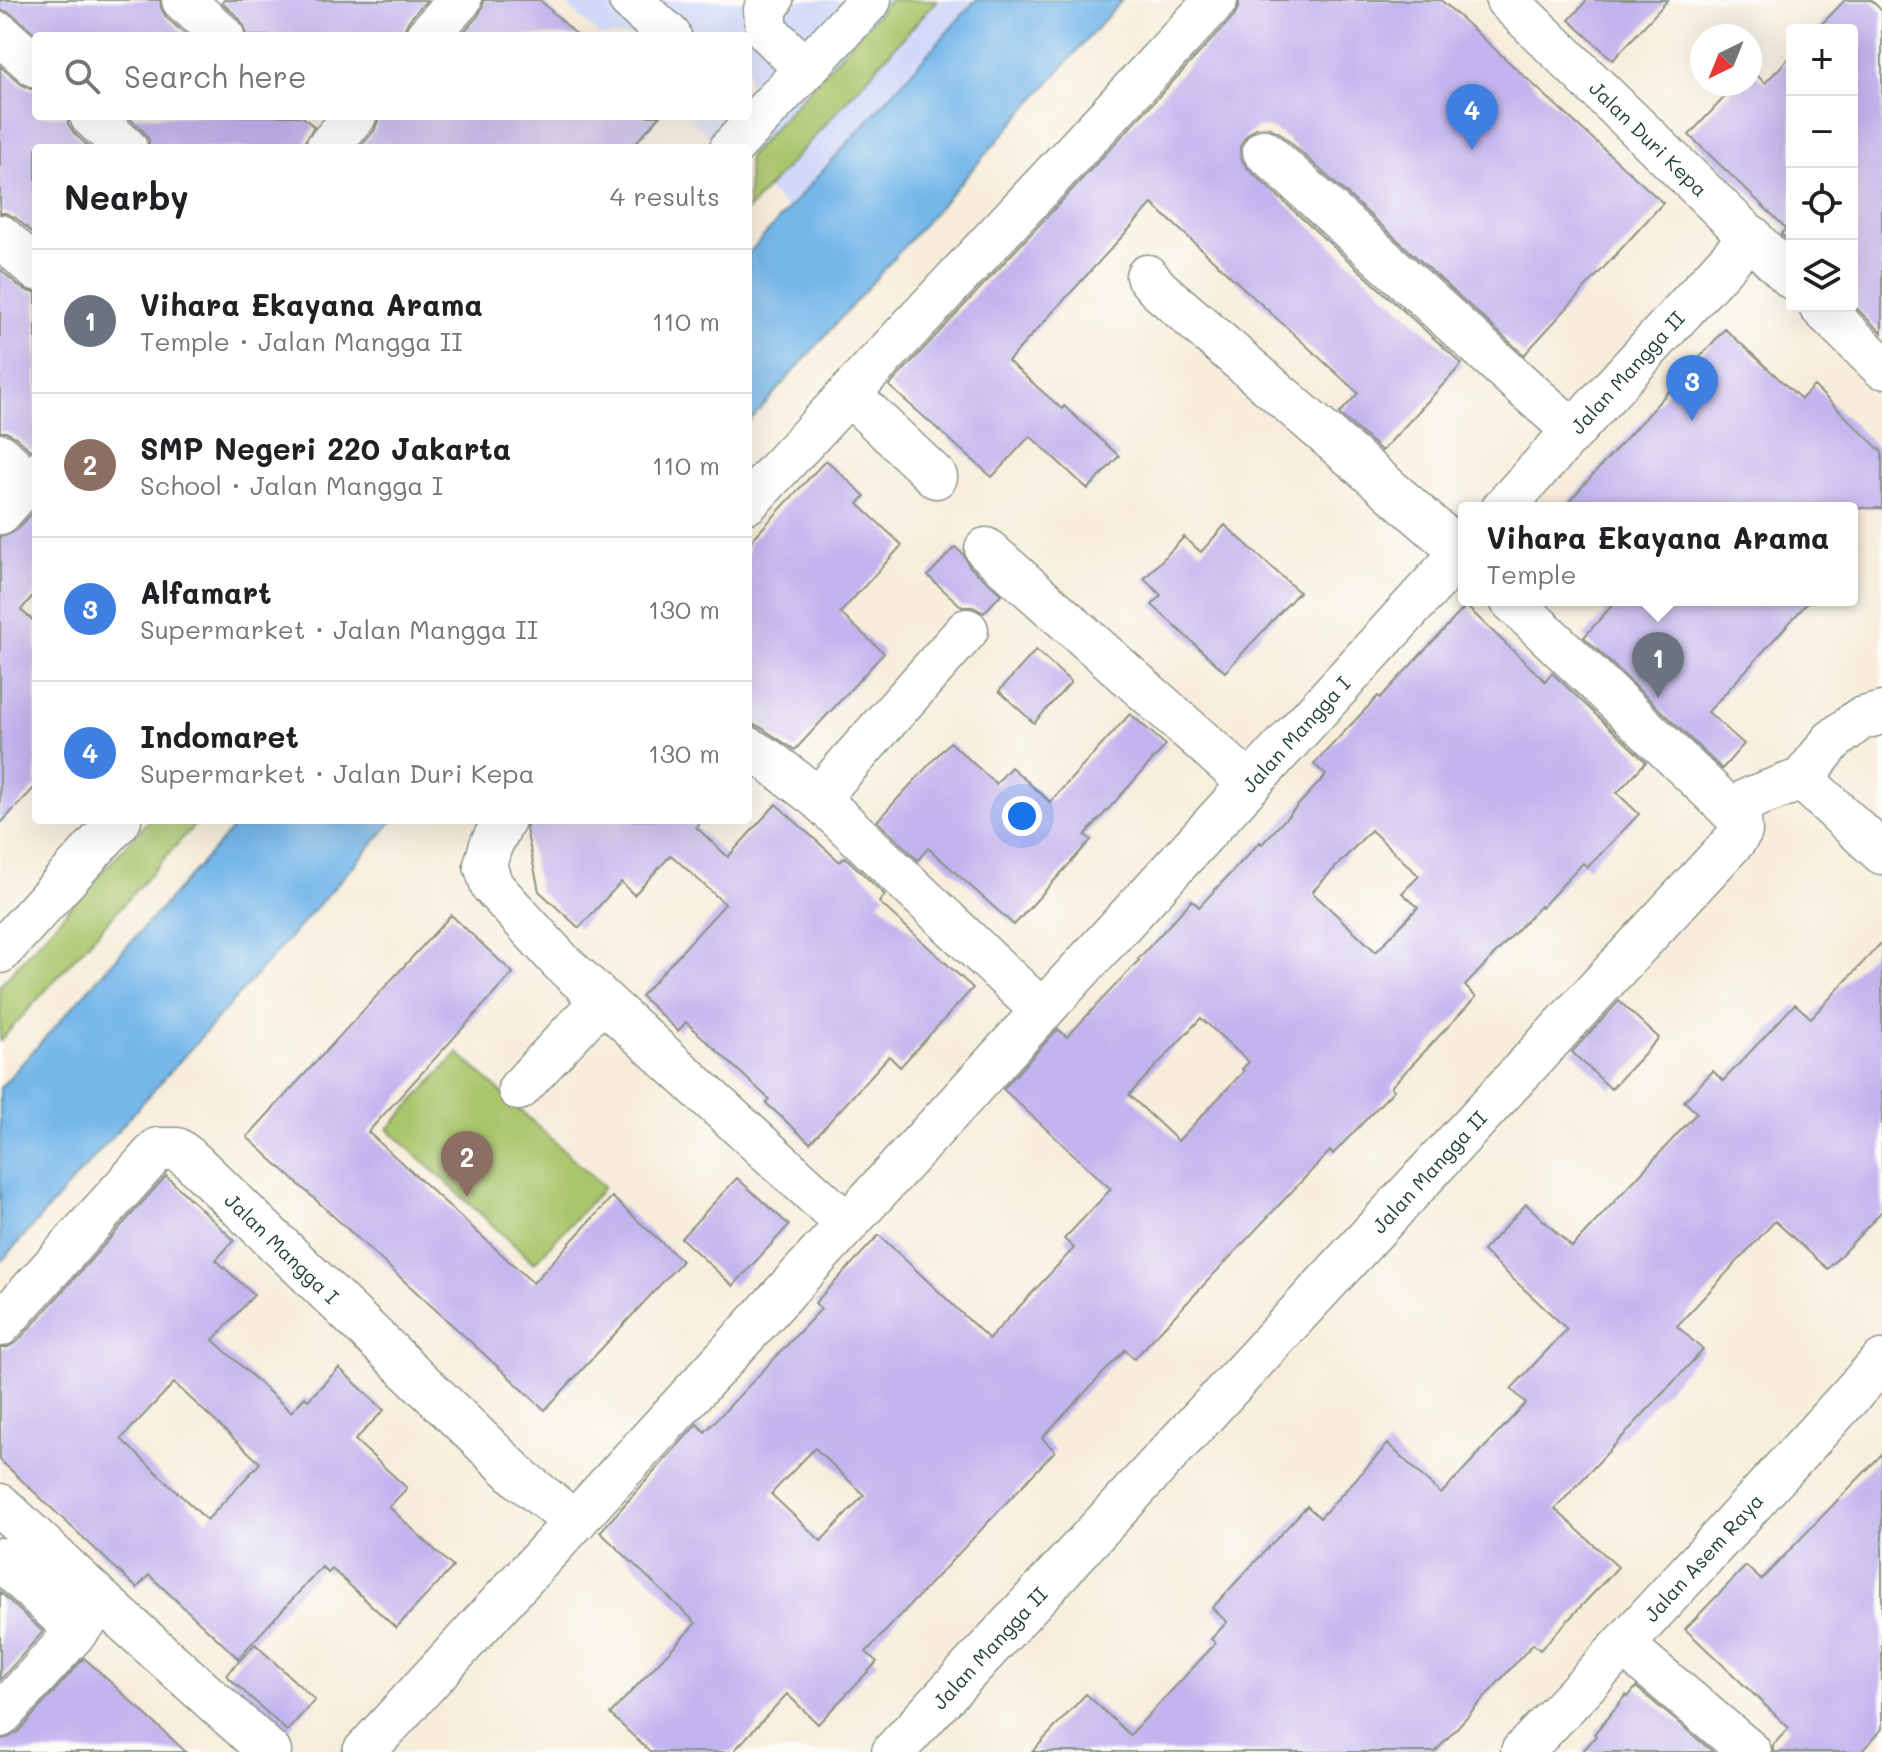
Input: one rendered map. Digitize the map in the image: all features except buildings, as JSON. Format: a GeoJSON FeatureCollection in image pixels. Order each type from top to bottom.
{"type":"FeatureCollection","features":[{"type":"Feature","properties":{"kind":"street"},"geometry":{"type":"LineString","coordinates":[[183,0],[219,32]]}},
{"type":"Feature","properties":{"kind":"street"},"geometry":{"type":"LineString","coordinates":[[431,32],[460,0]]}},
{"type":"Feature","properties":{"kind":"street"},"geometry":{"type":"LineString","coordinates":[[630,0],[666,32]]}},
{"type":"Feature","properties":{"kind":"street"},"geometry":{"type":"LineString","coordinates":[[772,0],[765,10],[767,31],[805,69]]}},
{"type":"Feature","properties":{"kind":"street"},"geometry":{"type":"LineString","coordinates":[[753,113],[805,69],[870,0]]}},
{"type":"Feature","properties":{"kind":"street"},"geometry":{"type":"LineString","coordinates":[[752,498],[1216,0]]}},
{"type":"Feature","properties":{"kind":"street","name":"Jalan Duri Kepa"},"geometry":{"type":"LineString","coordinates":[[1507,0],[1786,272]]}},
{"type":"Feature","properties":{"kind":"street"},"geometry":{"type":"LineString","coordinates":[[0,34],[32,62]]}},
{"type":"Feature","properties":{"kind":"street"},"geometry":{"type":"LineString","coordinates":[[95,120],[122,144]]}},
{"type":"Feature","properties":{"kind":"street"},"geometry":{"type":"LineString","coordinates":[[734,144],[749,120]]}},
{"type":"Feature","properties":{"kind":"street"},"geometry":{"type":"LineString","coordinates":[[1264,151],[1574,431]]}},
{"type":"Feature","properties":{"kind":"street"},"geometry":{"type":"LineString","coordinates":[[0,236],[32,265]]}},
{"type":"Feature","properties":{"kind":"street","name":"Jalan Mangga II"},"geometry":{"type":"LineString","coordinates":[[1509,502],[1751,236]]}},
{"type":"Feature","properties":{"kind":"street","name":"Jalan Mangga I"},"geometry":{"type":"LineString","coordinates":[[1147,276],[1169,299],[1458,548]]}},
{"type":"Feature","properties":{"kind":"street"},"geometry":{"type":"LineString","coordinates":[[1826,312],[1882,367]]}},
{"type":"Feature","properties":{"kind":"street"},"geometry":{"type":"LineString","coordinates":[[849,394],[936,477]]}},
{"type":"Feature","properties":{"kind":"street"},"geometry":{"type":"LineString","coordinates":[[0,513],[21,470]]}},
{"type":"Feature","properties":{"kind":"street"},"geometry":{"type":"LineString","coordinates":[[986,549],[1250,784]]}},
{"type":"Feature","properties":{"kind":"street","name":"Jalan Mangga I"},"geometry":{"type":"LineString","coordinates":[[364,1752],[1458,557]]}},
{"type":"Feature","properties":{"kind":"street"},"geometry":{"type":"LineString","coordinates":[[1517,606],[1730,810],[1751,798],[1802,779],[1832,741],[1860,719],[1882,713]]}},
{"type":"Feature","properties":{"kind":"street"},"geometry":{"type":"LineString","coordinates":[[818,798],[967,630]]}},
{"type":"Feature","properties":{"kind":"street"},"geometry":{"type":"LineString","coordinates":[[758,754],[818,798],[1042,1011]]}},
{"type":"Feature","properties":{"kind":"street"},"geometry":{"type":"LineString","coordinates":[[1802,779],[1882,853]]}},
{"type":"Feature","properties":{"kind":"street","name":"Jalan Mangga II"},"geometry":{"type":"LineString","coordinates":[[893,1752],[1735,840],[1741,831],[1740,819],[1730,810]]}},
{"type":"Feature","properties":{"kind":"street"},"geometry":{"type":"LineString","coordinates":[[0,952],[116,824]]}},
{"type":"Feature","properties":{"kind":"street"},"geometry":{"type":"LineString","coordinates":[[502,824],[485,865],[492,886],[561,962],[847,1224]]}},
{"type":"Feature","properties":{"kind":"street"},"geometry":{"type":"LineString","coordinates":[[519,1089],[602,1000]]}},
{"type":"Feature","properties":{"kind":"street","name":"Jalan Mangga I"},"geometry":{"type":"LineString","coordinates":[[0,1325],[158,1149],[177,1149],[521,1479],[575,1522]]}},
{"type":"Feature","properties":{"kind":"street","name":"Jalan Asem Raya"},"geometry":{"type":"LineString","coordinates":[[1522,1752],[1882,1361]]}},
{"type":"Feature","properties":{"kind":"street"},"geometry":{"type":"LineString","coordinates":[[0,1505],[90,1616]]}},
{"type":"Feature","properties":{"kind":"street"},"geometry":{"type":"LineString","coordinates":[[0,1559],[90,1616],[270,1752]]}},
{"type":"Feature","properties":{"kind":"street"},"geometry":{"type":"LineString","coordinates":[[0,1716],[90,1616]]}},
{"type":"Feature","properties":{"kind":"street"},"geometry":{"type":"LineString","coordinates":[[1623,1645],[1750,1752]]}},
{"type":"Feature","properties":{"kind":"shaded area"},"geometry":{"type":"Polygon","coordinates":[[[561,0],[976,0],[788,209],[752,176],[752,144],[718,144],[691,120],[752,120],[752,32],[596,32],[561,0]]]}},
{"type":"Feature","properties":{"kind":"green space"},"geometry":{"type":"Polygon","coordinates":[[[890,0],[937,0],[752,206],[752,153],[890,0]]]}},
{"type":"Feature","properties":{"kind":"green space"},"geometry":{"type":"Polygon","coordinates":[[[145,824],[195,824],[0,1041],[0,985],[145,824]]]}},
{"type":"Feature","properties":{"kind":"green space"},"geometry":{"type":"Polygon","coordinates":[[[458,1053],[604,1187],[534,1263],[388,1129],[458,1053]]]}},
{"type":"Feature","properties":{"kind":"water"},"geometry":{"type":"Polygon","coordinates":[[[976,0],[1122,0],[752,418],[752,250],[976,0]]]}},
{"type":"Feature","properties":{"kind":"water"},"geometry":{"type":"Polygon","coordinates":[[[236,824],[390,824],[0,1263],[0,1088],[236,824]]]}},
{"type":"Feature","properties":{"kind":"place","name":"Indomaret"},"geometry":{"type":"Point","coordinates":[1472,150]}},
{"type":"Feature","properties":{"kind":"place","name":"Alfamart"},"geometry":{"type":"Point","coordinates":[1692,421]}},
{"type":"Feature","properties":{"kind":"place","name":"Vihara Ekayana Arama"},"geometry":{"type":"Point","coordinates":[1658,698]}},
{"type":"Feature","properties":{"kind":"place","name":"SMP Negeri 220 Jakarta"},"geometry":{"type":"Point","coordinates":[467,1197]}}]}
